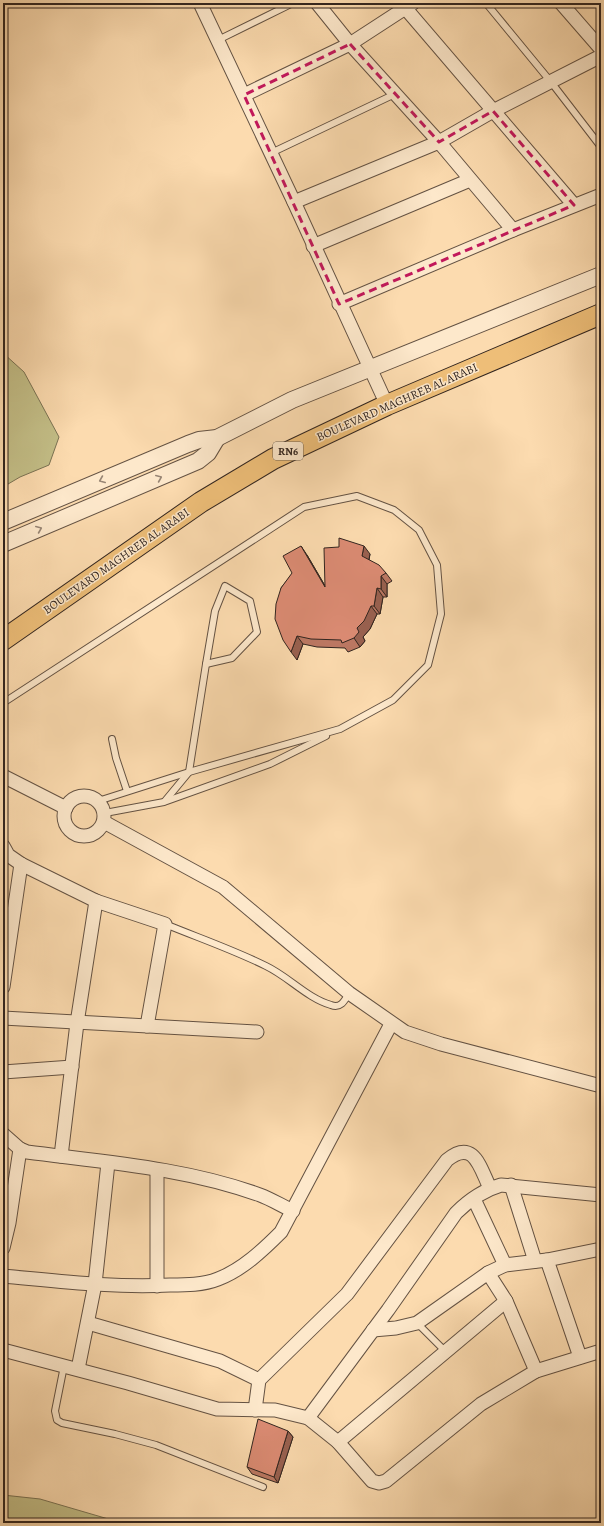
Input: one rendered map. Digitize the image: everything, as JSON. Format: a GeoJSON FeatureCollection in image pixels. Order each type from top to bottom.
{"type":"FeatureCollection","features":[{"type":"Feature","properties":{"kind":"main road","name":"BOULEVARD MAGHREB AL ARABI"},"geometry":{"type":"LineString","coordinates":[[3,640],[201,502],[300,445],[387,405],[601,314]]}},
{"type":"Feature","properties":{"kind":"street"},"geometry":{"type":"LineString","coordinates":[[200,3],[294,202],[339,304],[387,405]]}},
{"type":"Feature","properties":{"kind":"street"},"geometry":{"type":"LineString","coordinates":[[317,3],[350,44],[439,142],[513,230]]}},
{"type":"Feature","properties":{"kind":"street"},"geometry":{"type":"LineString","coordinates":[[561,3],[601,49]]}},
{"type":"Feature","properties":{"kind":"street"},"geometry":{"type":"LineString","coordinates":[[244,95],[350,44],[406,5],[493,111],[574,205]]}},
{"type":"Feature","properties":{"kind":"street"},"geometry":{"type":"LineString","coordinates":[[294,202],[439,142],[493,111],[601,56]]}},
{"type":"Feature","properties":{"kind":"street"},"geometry":{"type":"LineString","coordinates":[[313,246],[470,180]]}},
{"type":"Feature","properties":{"kind":"street"},"geometry":{"type":"LineString","coordinates":[[339,304],[513,230],[601,195]]}},
{"type":"Feature","properties":{"kind":"street"},"geometry":{"type":"LineString","coordinates":[[3,522],[188,444],[199,440],[217,438],[292,400],[601,275]]}},
{"type":"Feature","properties":{"kind":"street"},"geometry":{"type":"LineString","coordinates":[[3,544],[198,461],[208,453],[217,438]]}},
{"type":"Feature","properties":{"kind":"street"},"geometry":{"type":"LineString","coordinates":[[3,776],[66,808]]}},
{"type":"Feature","properties":{"kind":"street"},"geometry":{"type":"LineString","coordinates":[[104,818],[96,833],[84,837],[71,832],[64,821],[66,808],[77,797],[84,796],[98,801],[104,818],[223,888],[349,993],[391,1024],[405,1032],[441,1044],[601,1086]]}},
{"type":"Feature","properties":{"kind":"street"},"geometry":{"type":"LineString","coordinates":[[3,846],[8,855],[20,864],[96,901],[165,924],[147,1026]]}},
{"type":"Feature","properties":{"kind":"street"},"geometry":{"type":"LineString","coordinates":[[3,987],[20,864]]}},
{"type":"Feature","properties":{"kind":"street"},"geometry":{"type":"LineString","coordinates":[[61,1156],[77,1023],[96,901]]}},
{"type":"Feature","properties":{"kind":"street"},"geometry":{"type":"LineString","coordinates":[[3,1018],[257,1032]]}},
{"type":"Feature","properties":{"kind":"street"},"geometry":{"type":"LineString","coordinates":[[3,1276],[95,1284],[157,1286],[198,1284],[218,1279],[258,1254],[281,1232],[391,1024]]}},
{"type":"Feature","properties":{"kind":"street"},"geometry":{"type":"LineString","coordinates":[[3,1072],[72,1067]]}},
{"type":"Feature","properties":{"kind":"street"},"geometry":{"type":"LineString","coordinates":[[3,1134],[20,1149],[157,1170],[239,1188],[262,1196],[293,1211]]}},
{"type":"Feature","properties":{"kind":"street"},"geometry":{"type":"LineString","coordinates":[[3,1248],[6,1223],[20,1149]]}},
{"type":"Feature","properties":{"kind":"street"},"geometry":{"type":"LineString","coordinates":[[255,1410],[259,1380],[347,1294],[447,1160],[454,1155],[468,1152],[474,1156],[490,1188]]}},
{"type":"Feature","properties":{"kind":"street"},"geometry":{"type":"LineString","coordinates":[[78,1369],[95,1284],[108,1163]]}},
{"type":"Feature","properties":{"kind":"street"},"geometry":{"type":"LineString","coordinates":[[157,1170],[157,1286]]}},
{"type":"Feature","properties":{"kind":"street"},"geometry":{"type":"LineString","coordinates":[[511,1185],[580,1358]]}},
{"type":"Feature","properties":{"kind":"street"},"geometry":{"type":"LineString","coordinates":[[308,1418],[456,1213],[474,1199],[490,1188],[511,1185],[601,1195]]}},
{"type":"Feature","properties":{"kind":"street"},"geometry":{"type":"LineString","coordinates":[[474,1199],[505,1265]]}},
{"type":"Feature","properties":{"kind":"street"},"geometry":{"type":"LineString","coordinates":[[373,1330],[396,1328],[417,1323],[488,1273],[505,1265],[601,1249]]}},
{"type":"Feature","properties":{"kind":"street"},"geometry":{"type":"LineString","coordinates":[[488,1273],[506,1301],[536,1371]]}},
{"type":"Feature","properties":{"kind":"street"},"geometry":{"type":"LineString","coordinates":[[338,1442],[506,1301]]}},
{"type":"Feature","properties":{"kind":"street"},"geometry":{"type":"LineString","coordinates":[[88,1323],[220,1361],[259,1380]]}},
{"type":"Feature","properties":{"kind":"street"},"geometry":{"type":"LineString","coordinates":[[3,1350],[78,1369],[218,1409],[275,1410],[308,1418],[338,1442],[372,1481],[379,1483],[386,1481],[468,1413],[536,1371],[601,1351]]}},
{"type":"Feature","properties":{"kind":"lane"},"geometry":{"type":"LineString","coordinates":[[218,40],[292,3]]}},
{"type":"Feature","properties":{"kind":"lane"},"geometry":{"type":"LineString","coordinates":[[486,3],[551,82],[601,147]]}},
{"type":"Feature","properties":{"kind":"lane"},"geometry":{"type":"LineString","coordinates":[[271,153],[395,94]]}},
{"type":"Feature","properties":{"kind":"lane"},"geometry":{"type":"LineString","coordinates":[[3,703],[304,507],[358,496],[394,510],[419,530],[437,565],[441,614],[428,665],[393,700],[340,729],[270,764],[164,802],[104,818]]}},
{"type":"Feature","properties":{"kind":"lane"},"geometry":{"type":"LineString","coordinates":[[164,802],[189,772],[206,664],[215,611],[225,586],[250,601],[257,632],[232,658],[206,664]]}},
{"type":"Feature","properties":{"kind":"lane"},"geometry":{"type":"LineString","coordinates":[[98,801],[189,772],[340,729]]}},
{"type":"Feature","properties":{"kind":"lane"},"geometry":{"type":"LineString","coordinates":[[112,739],[116,758],[127,791]]}},
{"type":"Feature","properties":{"kind":"lane"},"geometry":{"type":"LineString","coordinates":[[165,924],[268,966],[312,995],[332,1006],[343,1004],[349,993]]}},
{"type":"Feature","properties":{"kind":"lane"},"geometry":{"type":"LineString","coordinates":[[417,1323],[446,1352]]}},
{"type":"Feature","properties":{"kind":"lane"},"geometry":{"type":"LineString","coordinates":[[64,1366],[55,1411],[57,1420],[62,1424],[115,1434],[156,1445],[264,1487]]}},
{"type":"Feature","properties":{"kind":"highlighted area"},"geometry":{"type":"Polygon","coordinates":[[[350,44],[439,142],[493,111],[574,205],[339,304],[244,95],[350,44]]]}},
{"type":"Feature","properties":{"kind":"shaded area"},"geometry":{"type":"Polygon","coordinates":[[[3,353],[24,372],[59,437],[49,465],[20,477],[3,487],[3,353]]]}},
{"type":"Feature","properties":{"kind":"shaded area"},"geometry":{"type":"Polygon","coordinates":[[[3,1495],[40,1499],[122,1523],[3,1523],[3,1495]]]}},
{"type":"Feature","properties":{"kind":"building"},"geometry":{"type":"Polygon","coordinates":[[[339,538],[364,546],[362,556],[379,565],[386,573],[381,576],[381,589],[377,588],[374,606],[371,606],[364,621],[357,628],[359,632],[354,638],[342,643],[341,640],[311,639],[297,636],[291,652],[283,640],[275,619],[276,604],[281,588],[292,573],[283,556],[301,546],[325,587],[324,548],[339,547],[339,538]]]}},
{"type":"Feature","properties":{"kind":"building"},"geometry":{"type":"Polygon","coordinates":[[[258,1419],[288,1431],[274,1477],[247,1467],[258,1419]]]}}]}
